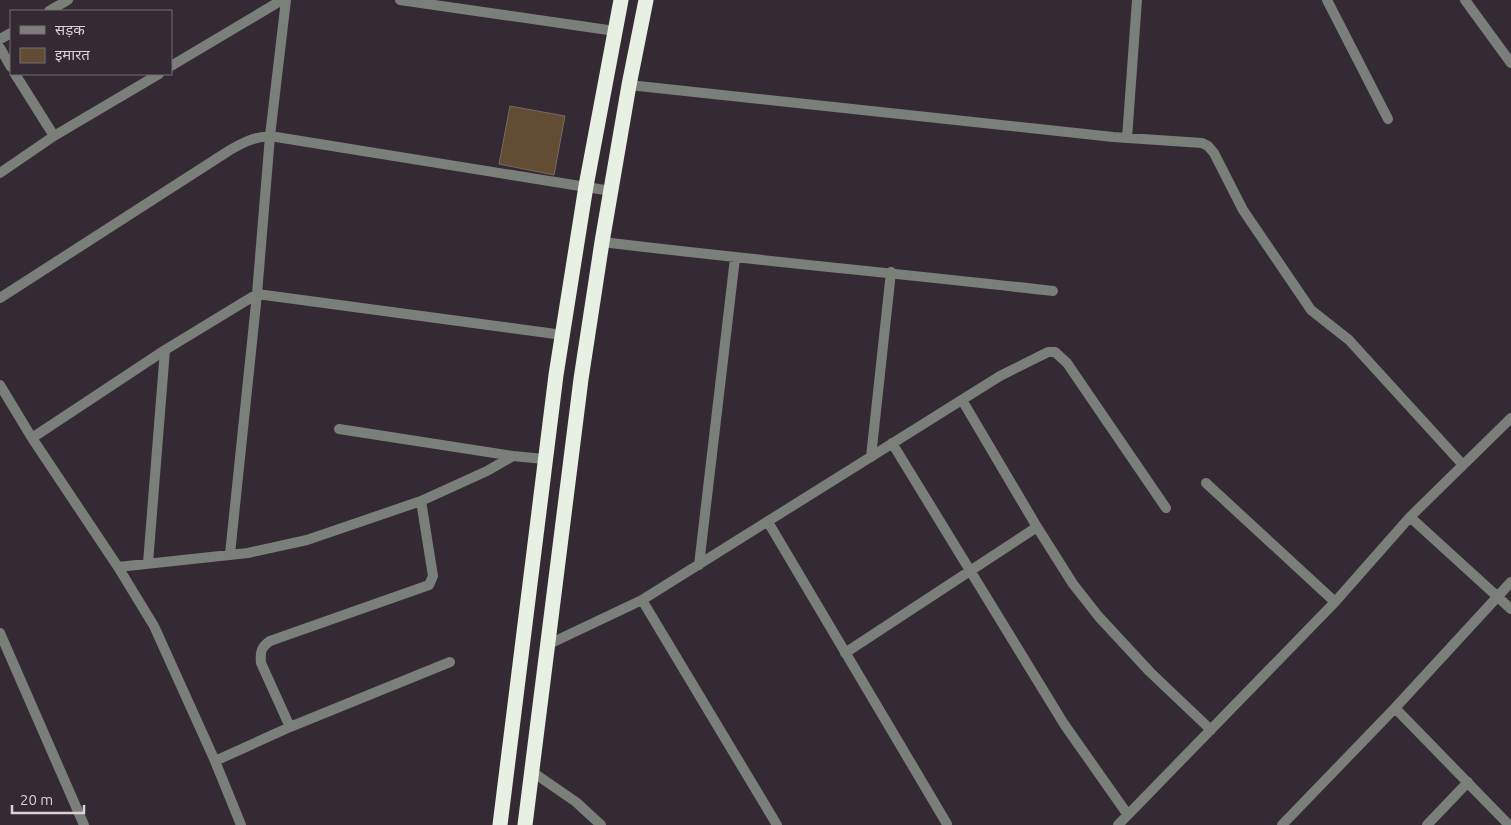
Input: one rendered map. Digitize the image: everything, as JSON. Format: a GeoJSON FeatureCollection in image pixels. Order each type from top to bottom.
{"type":"FeatureCollection","features":[{"type":"Feature","properties":{"kind":"highway"},"geometry":{"type":"LineString","coordinates":[[500,825],[544,459],[586,186],[620,0]]}},
{"type":"Feature","properties":{"kind":"highway"},"geometry":{"type":"LineString","coordinates":[[525,825],[569,462],[602,242],[629,85],[646,0]]}},
{"type":"Feature","properties":{"kind":"street"},"geometry":{"type":"LineString","coordinates":[[50,10],[68,0]]}},
{"type":"Feature","properties":{"kind":"street"},"geometry":{"type":"LineString","coordinates":[[172,65],[284,0]]}},
{"type":"Feature","properties":{"kind":"street"},"geometry":{"type":"LineString","coordinates":[[230,554],[257,294],[270,136],[284,0]]}},
{"type":"Feature","properties":{"kind":"street"},"geometry":{"type":"LineString","coordinates":[[400,0],[615,32]]}},
{"type":"Feature","properties":{"kind":"street"},"geometry":{"type":"LineString","coordinates":[[1127,138],[1137,0]]}},
{"type":"Feature","properties":{"kind":"street"},"geometry":{"type":"LineString","coordinates":[[1327,0],[1388,119]]}},
{"type":"Feature","properties":{"kind":"street"},"geometry":{"type":"LineString","coordinates":[[1465,0],[1511,63]]}},
{"type":"Feature","properties":{"kind":"street"},"geometry":{"type":"LineString","coordinates":[[0,48],[10,65]]}},
{"type":"Feature","properties":{"kind":"street"},"geometry":{"type":"LineString","coordinates":[[16,75],[54,136]]}},
{"type":"Feature","properties":{"kind":"street"},"geometry":{"type":"LineString","coordinates":[[0,173],[54,136],[157,75]]}},
{"type":"Feature","properties":{"kind":"street"},"geometry":{"type":"LineString","coordinates":[[629,85],[1127,138],[1194,142],[1208,146],[1214,153],[1243,210],[1311,310],[1349,340],[1463,466]]}},
{"type":"Feature","properties":{"kind":"street"},"geometry":{"type":"LineString","coordinates":[[0,298],[246,140],[270,136],[611,190]]}},
{"type":"Feature","properties":{"kind":"street"},"geometry":{"type":"LineString","coordinates":[[602,242],[735,258],[891,272],[1053,291]]}},
{"type":"Feature","properties":{"kind":"street"},"geometry":{"type":"LineString","coordinates":[[699,565],[735,258]]}},
{"type":"Feature","properties":{"kind":"street"},"geometry":{"type":"LineString","coordinates":[[871,457],[891,272]]}},
{"type":"Feature","properties":{"kind":"street"},"geometry":{"type":"LineString","coordinates":[[32,438],[165,350],[257,294],[563,335]]}},
{"type":"Feature","properties":{"kind":"street"},"geometry":{"type":"LineString","coordinates":[[148,563],[165,350]]}},
{"type":"Feature","properties":{"kind":"street"},"geometry":{"type":"LineString","coordinates":[[547,646],[642,600],[1000,376],[1042,354],[1052,351],[1067,363],[1077,376],[1166,508]]}},
{"type":"Feature","properties":{"kind":"street"},"geometry":{"type":"LineString","coordinates":[[0,385],[32,438],[118,567],[154,626],[215,761],[241,825]]}},
{"type":"Feature","properties":{"kind":"street"},"geometry":{"type":"LineString","coordinates":[[962,400],[1073,584],[1099,617],[1150,672],[1211,730]]}},
{"type":"Feature","properties":{"kind":"street"},"geometry":{"type":"LineString","coordinates":[[1118,825],[1334,602],[1410,517],[1511,418]]}},
{"type":"Feature","properties":{"kind":"street"},"geometry":{"type":"LineString","coordinates":[[339,428],[513,456],[544,459]]}},
{"type":"Feature","properties":{"kind":"street"},"geometry":{"type":"LineString","coordinates":[[892,443],[1064,724],[1128,814]]}},
{"type":"Feature","properties":{"kind":"street"},"geometry":{"type":"LineString","coordinates":[[118,567],[272,548],[307,540],[421,501],[487,471],[513,456]]}},
{"type":"Feature","properties":{"kind":"street"},"geometry":{"type":"LineString","coordinates":[[1206,483],[1334,602]]}},
{"type":"Feature","properties":{"kind":"street"},"geometry":{"type":"LineString","coordinates":[[290,727],[261,663],[260,655],[262,649],[270,641],[429,585],[433,576],[421,501]]}},
{"type":"Feature","properties":{"kind":"street"},"geometry":{"type":"LineString","coordinates":[[1410,517],[1511,610]]}},
{"type":"Feature","properties":{"kind":"street"},"geometry":{"type":"LineString","coordinates":[[768,522],[947,824]]}},
{"type":"Feature","properties":{"kind":"street"},"geometry":{"type":"LineString","coordinates":[[845,653],[1037,527]]}},
{"type":"Feature","properties":{"kind":"street"},"geometry":{"type":"LineString","coordinates":[[1282,825],[1395,708],[1511,582]]}},
{"type":"Feature","properties":{"kind":"street"},"geometry":{"type":"LineString","coordinates":[[642,600],[777,825]]}},
{"type":"Feature","properties":{"kind":"street"},"geometry":{"type":"LineString","coordinates":[[0,633],[84,825]]}},
{"type":"Feature","properties":{"kind":"street"},"geometry":{"type":"LineString","coordinates":[[215,761],[290,727],[450,662]]}},
{"type":"Feature","properties":{"kind":"street"},"geometry":{"type":"LineString","coordinates":[[1395,708],[1509,825]]}},
{"type":"Feature","properties":{"kind":"street"},"geometry":{"type":"LineString","coordinates":[[531,771],[576,802],[601,825]]}},
{"type":"Feature","properties":{"kind":"street"},"geometry":{"type":"LineString","coordinates":[[1427,825],[1468,782]]}},
{"type":"Feature","properties":{"kind":"building"},"geometry":{"type":"Polygon","coordinates":[[[510,106],[565,116],[554,175],[499,164],[510,106]]]}}]}
